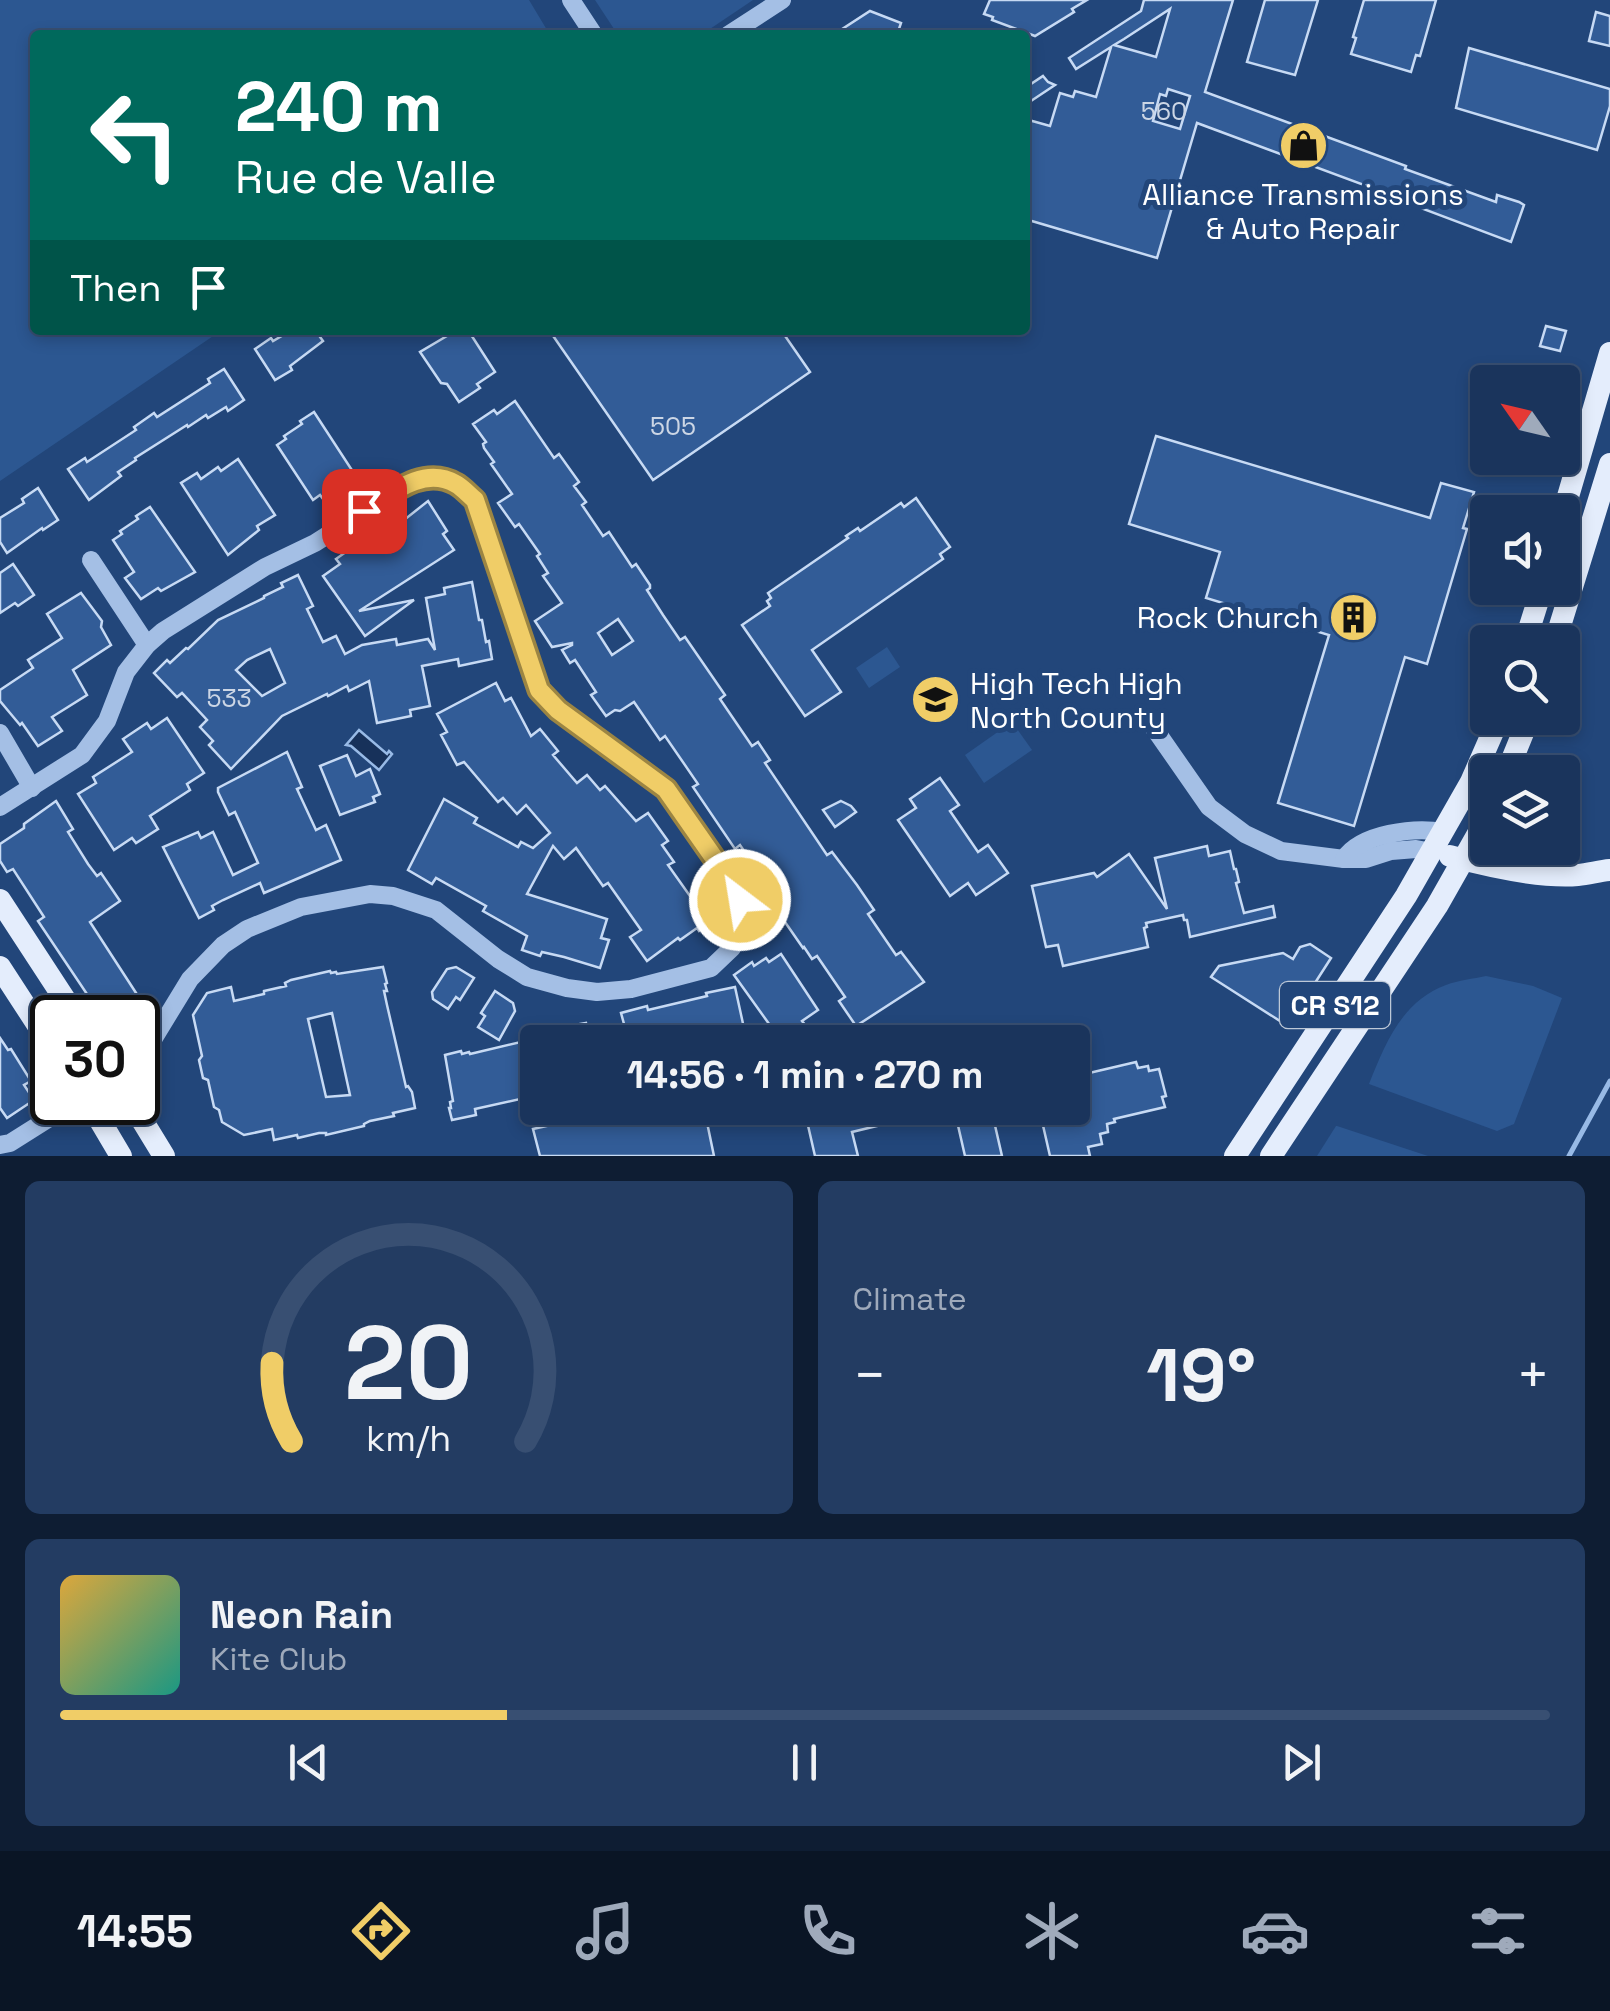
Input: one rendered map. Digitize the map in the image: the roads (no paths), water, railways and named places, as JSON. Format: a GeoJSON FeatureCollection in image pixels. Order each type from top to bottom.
{"type":"FeatureCollection","features":[{"type":"Feature","properties":{"kind":"main road"},"geometry":{"type":"LineString","coordinates":[[1568,495],[1610,353]]}},
{"type":"Feature","properties":{"kind":"main road"},"geometry":{"type":"LineString","coordinates":[[1560,625],[1610,464]]}},
{"type":"Feature","properties":{"kind":"main road","name":"CR S12"},"geometry":{"type":"LineString","coordinates":[[1235,1156],[1406,896],[1471,782],[1491,735]]}},
{"type":"Feature","properties":{"kind":"main road"},"geometry":{"type":"LineString","coordinates":[[1438,842],[1470,847]]}},
{"type":"Feature","properties":{"kind":"main road","name":"CR S12"},"geometry":{"type":"LineString","coordinates":[[1271,1156],[1470,863]]}},
{"type":"Feature","properties":{"kind":"main road"},"geometry":{"type":"LineString","coordinates":[[1580,864],[1610,869]]}},
{"type":"Feature","properties":{"kind":"main road"},"geometry":{"type":"LineString","coordinates":[[0,900],[62,995]]}},
{"type":"Feature","properties":{"kind":"main road"},"geometry":{"type":"LineString","coordinates":[[0,966],[30,1012]]}},
{"type":"Feature","properties":{"kind":"main road"},"geometry":{"type":"LineString","coordinates":[[103,1125],[121,1156]]}},
{"type":"Feature","properties":{"kind":"main road"},"geometry":{"type":"LineString","coordinates":[[146,1125],[164,1156]]}},
{"type":"Feature","properties":{"kind":"street"},"geometry":{"type":"LineString","coordinates":[[572,0],[591,30]]}},
{"type":"Feature","properties":{"kind":"street"},"geometry":{"type":"LineString","coordinates":[[736,30],[782,0]]}},
{"type":"Feature","properties":{"kind":"street"},"geometry":{"type":"LineString","coordinates":[[0,807],[82,756],[107,721],[126,672],[163,631],[414,480],[430,478],[455,483],[475,500],[539,690],[558,710],[666,789],[740,900],[740,932],[732,948],[711,968],[631,989],[597,992],[527,977],[436,910],[393,896],[370,894],[301,907],[247,928],[223,945],[190,979],[160,1028]]}},
{"type":"Feature","properties":{"kind":"street"},"geometry":{"type":"LineString","coordinates":[[91,560],[147,645]]}},
{"type":"Feature","properties":{"kind":"street"},"geometry":{"type":"LineString","coordinates":[[1147,718],[1209,807],[1244,834],[1281,851],[1366,859],[1438,842]]}},
{"type":"Feature","properties":{"kind":"street"},"geometry":{"type":"LineString","coordinates":[[0,733],[32,788]]}},
{"type":"Feature","properties":{"kind":"street"},"geometry":{"type":"LineString","coordinates":[[0,1145],[39,1125]]}},
{"type":"Feature","properties":{"kind":"waterway"},"geometry":{"type":"LineString","coordinates":[[1569,1156],[1610,1081]]}},
{"type":"Feature","properties":{"kind":"place","name":"Alliance Transmissions & Auto Repair"},"geometry":{"type":"Point","coordinates":[1303,145]}},
{"type":"Feature","properties":{"kind":"place","name":"Rock Church"},"geometry":{"type":"Point","coordinates":[1354,617]}},
{"type":"Feature","properties":{"kind":"place","name":"High Tech High North County"},"geometry":{"type":"Point","coordinates":[935,700]}}]}
